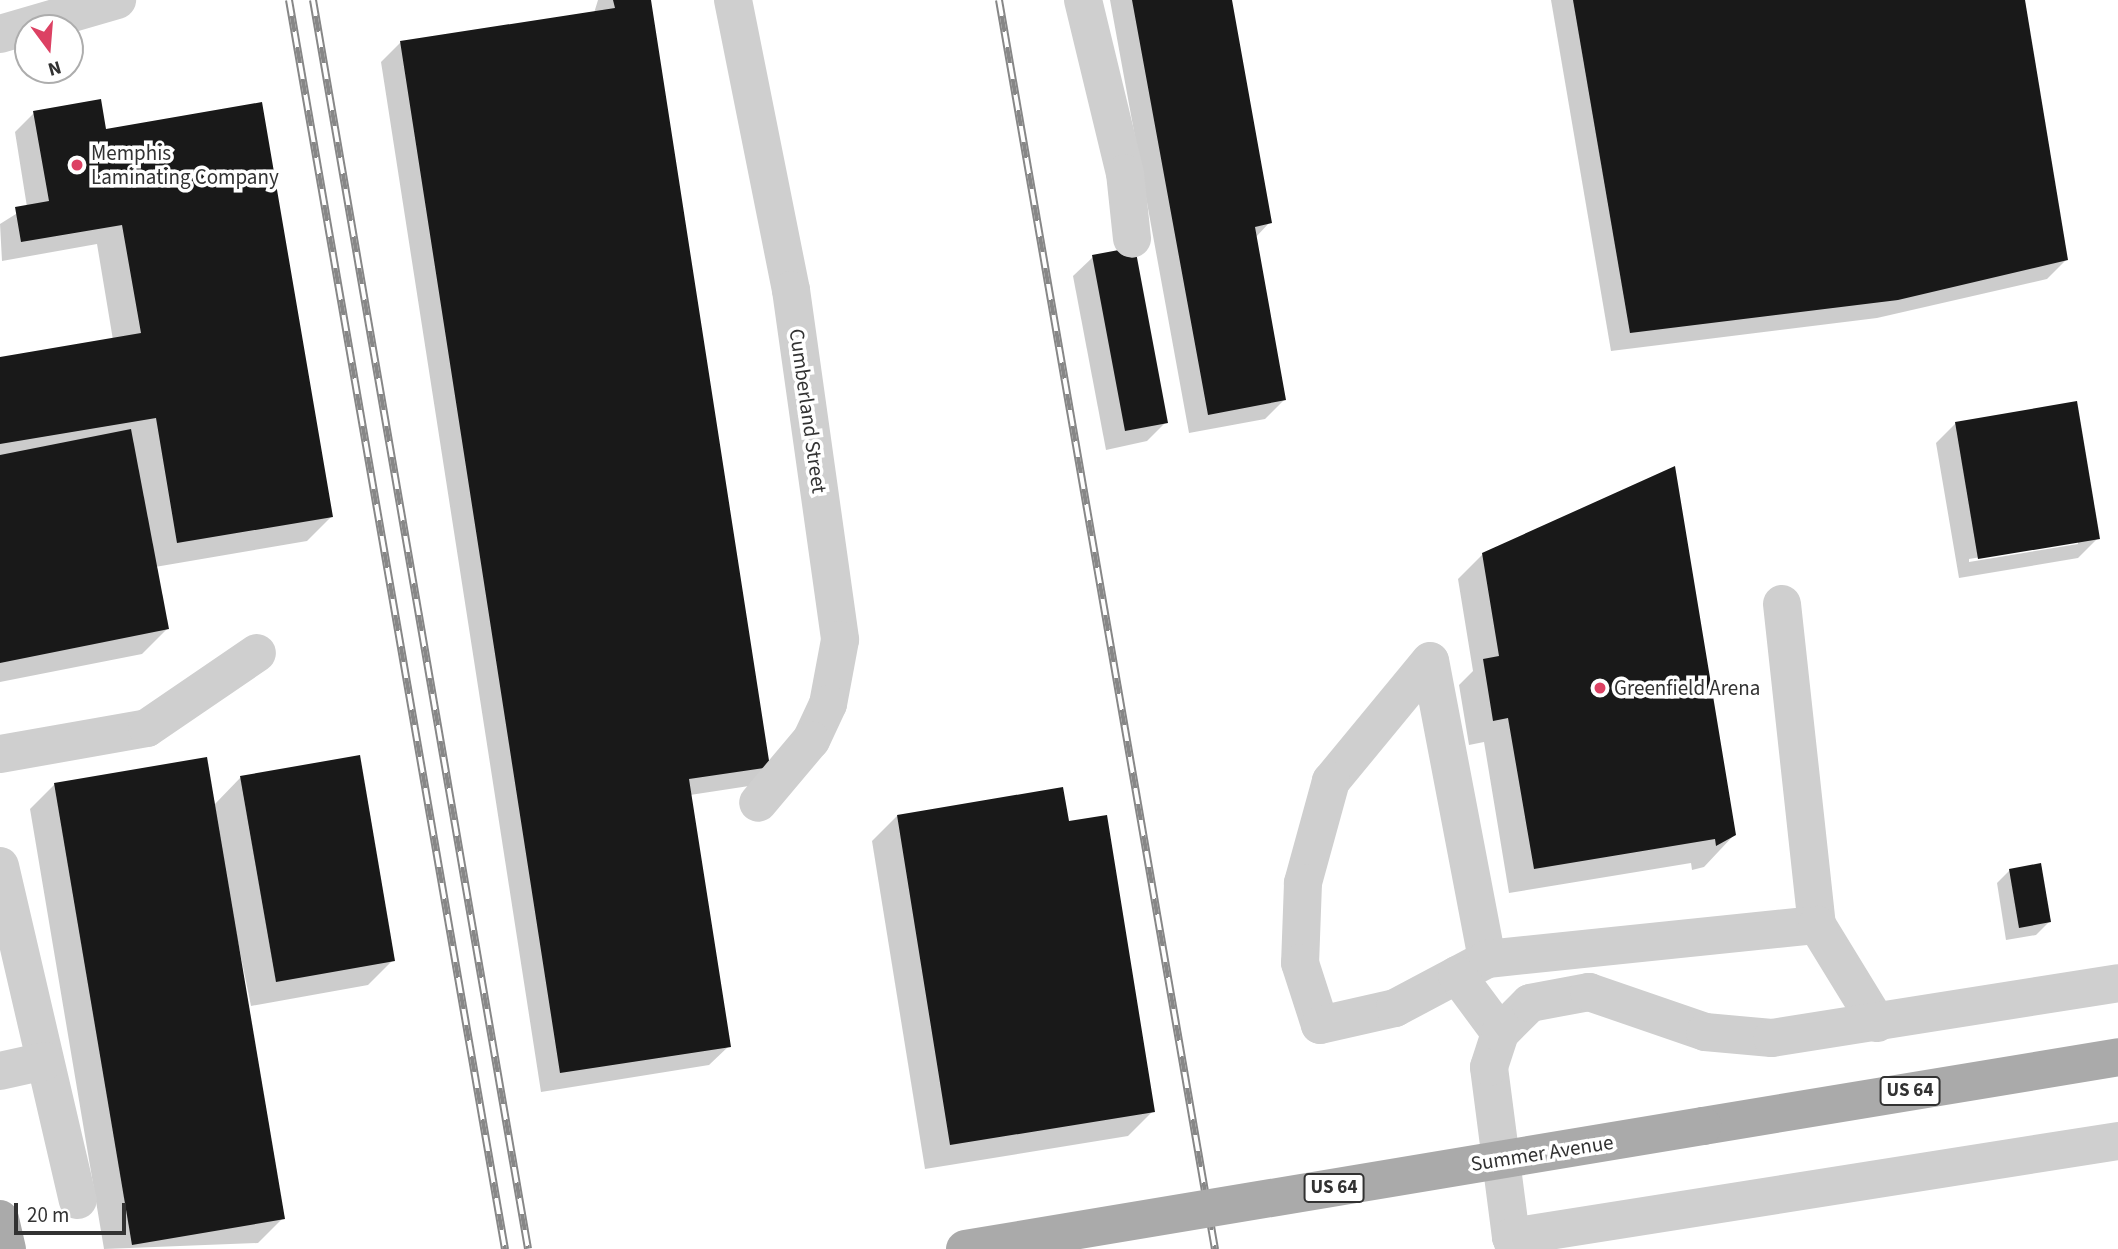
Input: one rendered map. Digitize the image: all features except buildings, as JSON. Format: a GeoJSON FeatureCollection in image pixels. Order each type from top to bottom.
{"type":"FeatureCollection","features":[{"type":"Feature","properties":{"kind":"main road","name":"Summer Avenue"},"geometry":{"type":"LineString","coordinates":[[965,1249],[2118,1056]]}},
{"type":"Feature","properties":{"kind":"main road"},"geometry":{"type":"LineString","coordinates":[[0,1219],[8,1249]]}},
{"type":"Feature","properties":{"kind":"street"},"geometry":{"type":"LineString","coordinates":[[0,34],[117,0]]}},
{"type":"Feature","properties":{"kind":"street","name":"Cumberland Street"},"geometry":{"type":"LineString","coordinates":[[733,0],[791,290],[840,640],[828,704],[811,740],[758,803]]}},
{"type":"Feature","properties":{"kind":"street"},"geometry":{"type":"LineString","coordinates":[[1083,0],[1125,173],[1132,239]]}},
{"type":"Feature","properties":{"kind":"street"},"geometry":{"type":"LineString","coordinates":[[1782,604],[1817,925],[1877,1023]]}},
{"type":"Feature","properties":{"kind":"street"},"geometry":{"type":"LineString","coordinates":[[0,754],[147,728],[257,653]]}},
{"type":"Feature","properties":{"kind":"street"},"geometry":{"type":"LineString","coordinates":[[1500,1033],[1472,967],[1430,661],[1331,781],[1303,883],[1300,963],[1320,1025],[1395,1007],[1472,967],[1817,925]]}},
{"type":"Feature","properties":{"kind":"street"},"geometry":{"type":"LineString","coordinates":[[0,866],[78,1200]]}},
{"type":"Feature","properties":{"kind":"street"},"geometry":{"type":"LineString","coordinates":[[2118,984],[1772,1038],[1705,1032],[1589,992],[1530,1003],[1500,1033],[1489,1067],[1513,1243],[2118,1141]]}},
{"type":"Feature","properties":{"kind":"street"},"geometry":{"type":"LineString","coordinates":[[0,1071],[45,1061]]}},
{"type":"Feature","properties":{"kind":"railway"},"geometry":{"type":"LineString","coordinates":[[289,0],[505,1249]]}},
{"type":"Feature","properties":{"kind":"railway"},"geometry":{"type":"LineString","coordinates":[[313,0],[528,1249]]}},
{"type":"Feature","properties":{"kind":"railway"},"geometry":{"type":"LineString","coordinates":[[999,0],[1215,1249]]}},
{"type":"Feature","properties":{"kind":"place","name":"Memphis Laminating Company"},"geometry":{"type":"Point","coordinates":[77,165]}},
{"type":"Feature","properties":{"kind":"place","name":"Greenfield Arena"},"geometry":{"type":"Point","coordinates":[1600,688]}}]}
